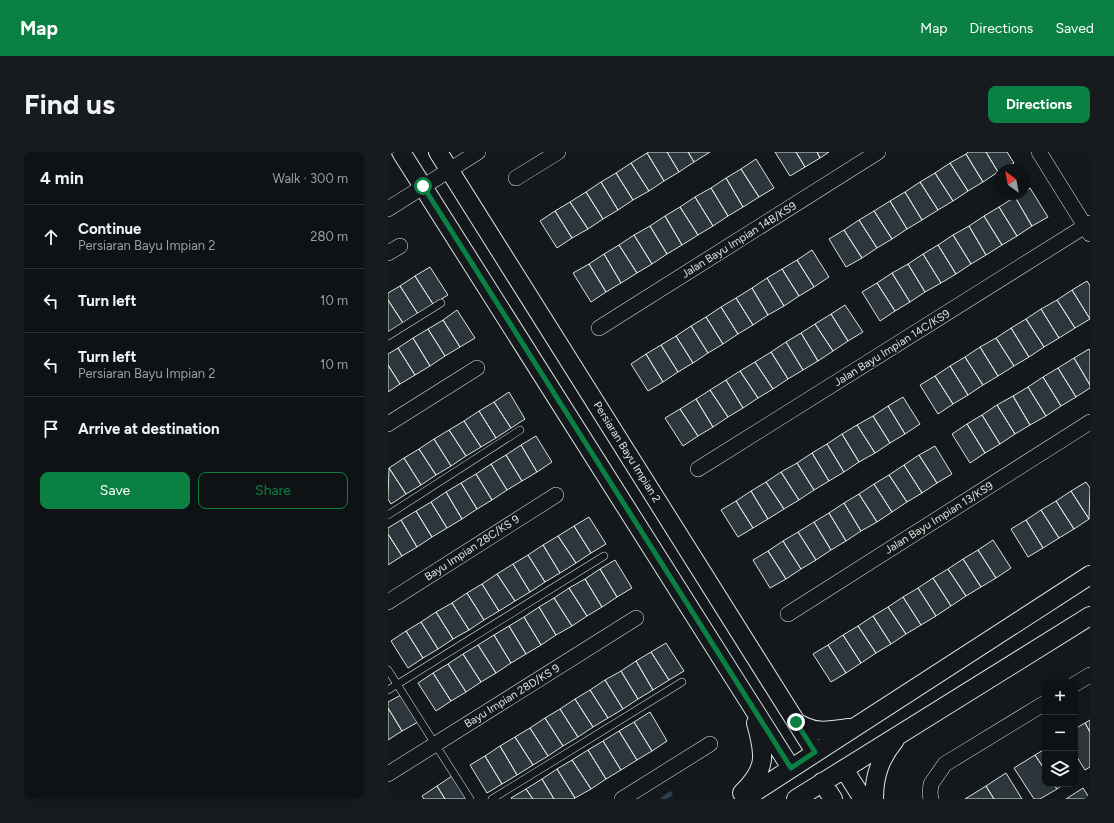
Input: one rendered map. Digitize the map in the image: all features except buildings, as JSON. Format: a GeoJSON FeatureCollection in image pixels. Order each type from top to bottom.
{"type":"FeatureCollection","features":[{"type":"Feature","properties":{"kind":"street"},"geometry":{"type":"LineString","coordinates":[[402,152],[791,768]]}},
{"type":"Feature","properties":{"kind":"street","name":"Persiaran Bayu Impian 2"},"geometry":{"type":"LineString","coordinates":[[438,152],[815,752]]}},
{"type":"Feature","properties":{"kind":"street"},"geometry":{"type":"LineString","coordinates":[[388,209],[478,152]]}},
{"type":"Feature","properties":{"kind":"street"},"geometry":{"type":"LineString","coordinates":[[516,178],[558,152]]}},
{"type":"Feature","properties":{"kind":"street","name":"Jalan Bayu Impian 14B/KS9"},"geometry":{"type":"LineString","coordinates":[[599,328],[878,152]]}},
{"type":"Feature","properties":{"kind":"street"},"geometry":{"type":"LineString","coordinates":[[1040,152],[1088,228]]}},
{"type":"Feature","properties":{"kind":"street","name":"Jalan Bayu Impian 14C/KS9"},"geometry":{"type":"LineString","coordinates":[[698,469],[1088,228]]}},
{"type":"Feature","properties":{"kind":"street"},"geometry":{"type":"LineString","coordinates":[[388,424],[477,368]]}},
{"type":"Feature","properties":{"kind":"street","name":"Jalan Bayu Impian 13/KS9"},"geometry":{"type":"LineString","coordinates":[[788,614],[1090,422]]}},
{"type":"Feature","properties":{"kind":"street","name":"Bayu Impian 28C/KS 9"},"geometry":{"type":"LineString","coordinates":[[388,602],[556,495]]}},
{"type":"Feature","properties":{"kind":"street"},"geometry":{"type":"LineString","coordinates":[[744,799],[1090,575]]}},
{"type":"Feature","properties":{"kind":"street"},"geometry":{"type":"LineString","coordinates":[[796,799],[1090,616]]}},
{"type":"Feature","properties":{"kind":"street","name":"Bayu Impian 28D/KS 9"},"geometry":{"type":"LineString","coordinates":[[388,774],[636,618]]}},
{"type":"Feature","properties":{"kind":"street"},"geometry":{"type":"LineString","coordinates":[[1078,682],[1090,675]]}},
{"type":"Feature","properties":{"kind":"street"},"geometry":{"type":"LineString","coordinates":[[931,799],[931,784],[945,764],[1042,705]]}},
{"type":"Feature","properties":{"kind":"street"},"geometry":{"type":"LineString","coordinates":[[735,799],[752,784],[760,771],[764,759],[763,746],[752,706]]}},
{"type":"Feature","properties":{"kind":"street"},"geometry":{"type":"LineString","coordinates":[[796,722],[807,729],[817,732],[852,728]]}},
{"type":"Feature","properties":{"kind":"street"},"geometry":{"type":"LineString","coordinates":[[874,799],[878,768],[886,751],[900,734]]}},
{"type":"Feature","properties":{"kind":"street"},"geometry":{"type":"LineString","coordinates":[[622,799],[710,744]]}},
{"type":"Feature","properties":{"kind":"street"},"geometry":{"type":"LineString","coordinates":[[844,769],[864,799]]}},
{"type":"Feature","properties":{"kind":"street"},"geometry":{"type":"LineString","coordinates":[[822,782],[833,799]]}},
{"type":"Feature","properties":{"kind":"lane"},"geometry":{"type":"LineString","coordinates":[[388,336],[441,303]]}},
{"type":"Feature","properties":{"kind":"lane"},"geometry":{"type":"LineString","coordinates":[[388,515],[520,430]]}},
{"type":"Feature","properties":{"kind":"lane"},"geometry":{"type":"LineString","coordinates":[[388,690],[604,556]]}},
{"type":"Feature","properties":{"kind":"lane"},"geometry":{"type":"LineString","coordinates":[[388,670],[470,799]]}},
{"type":"Feature","properties":{"kind":"lane"},"geometry":{"type":"LineString","coordinates":[[492,799],[682,682]]}},
{"type":"Feature","properties":{"kind":"waterway"},"geometry":{"type":"LineString","coordinates":[[663,799],[670,794]]}},
{"type":"Feature","properties":{"kind":"route"},"geometry":{"type":"LineString","coordinates":[[423,186],[791,768],[815,752],[796,722]]}}]}
